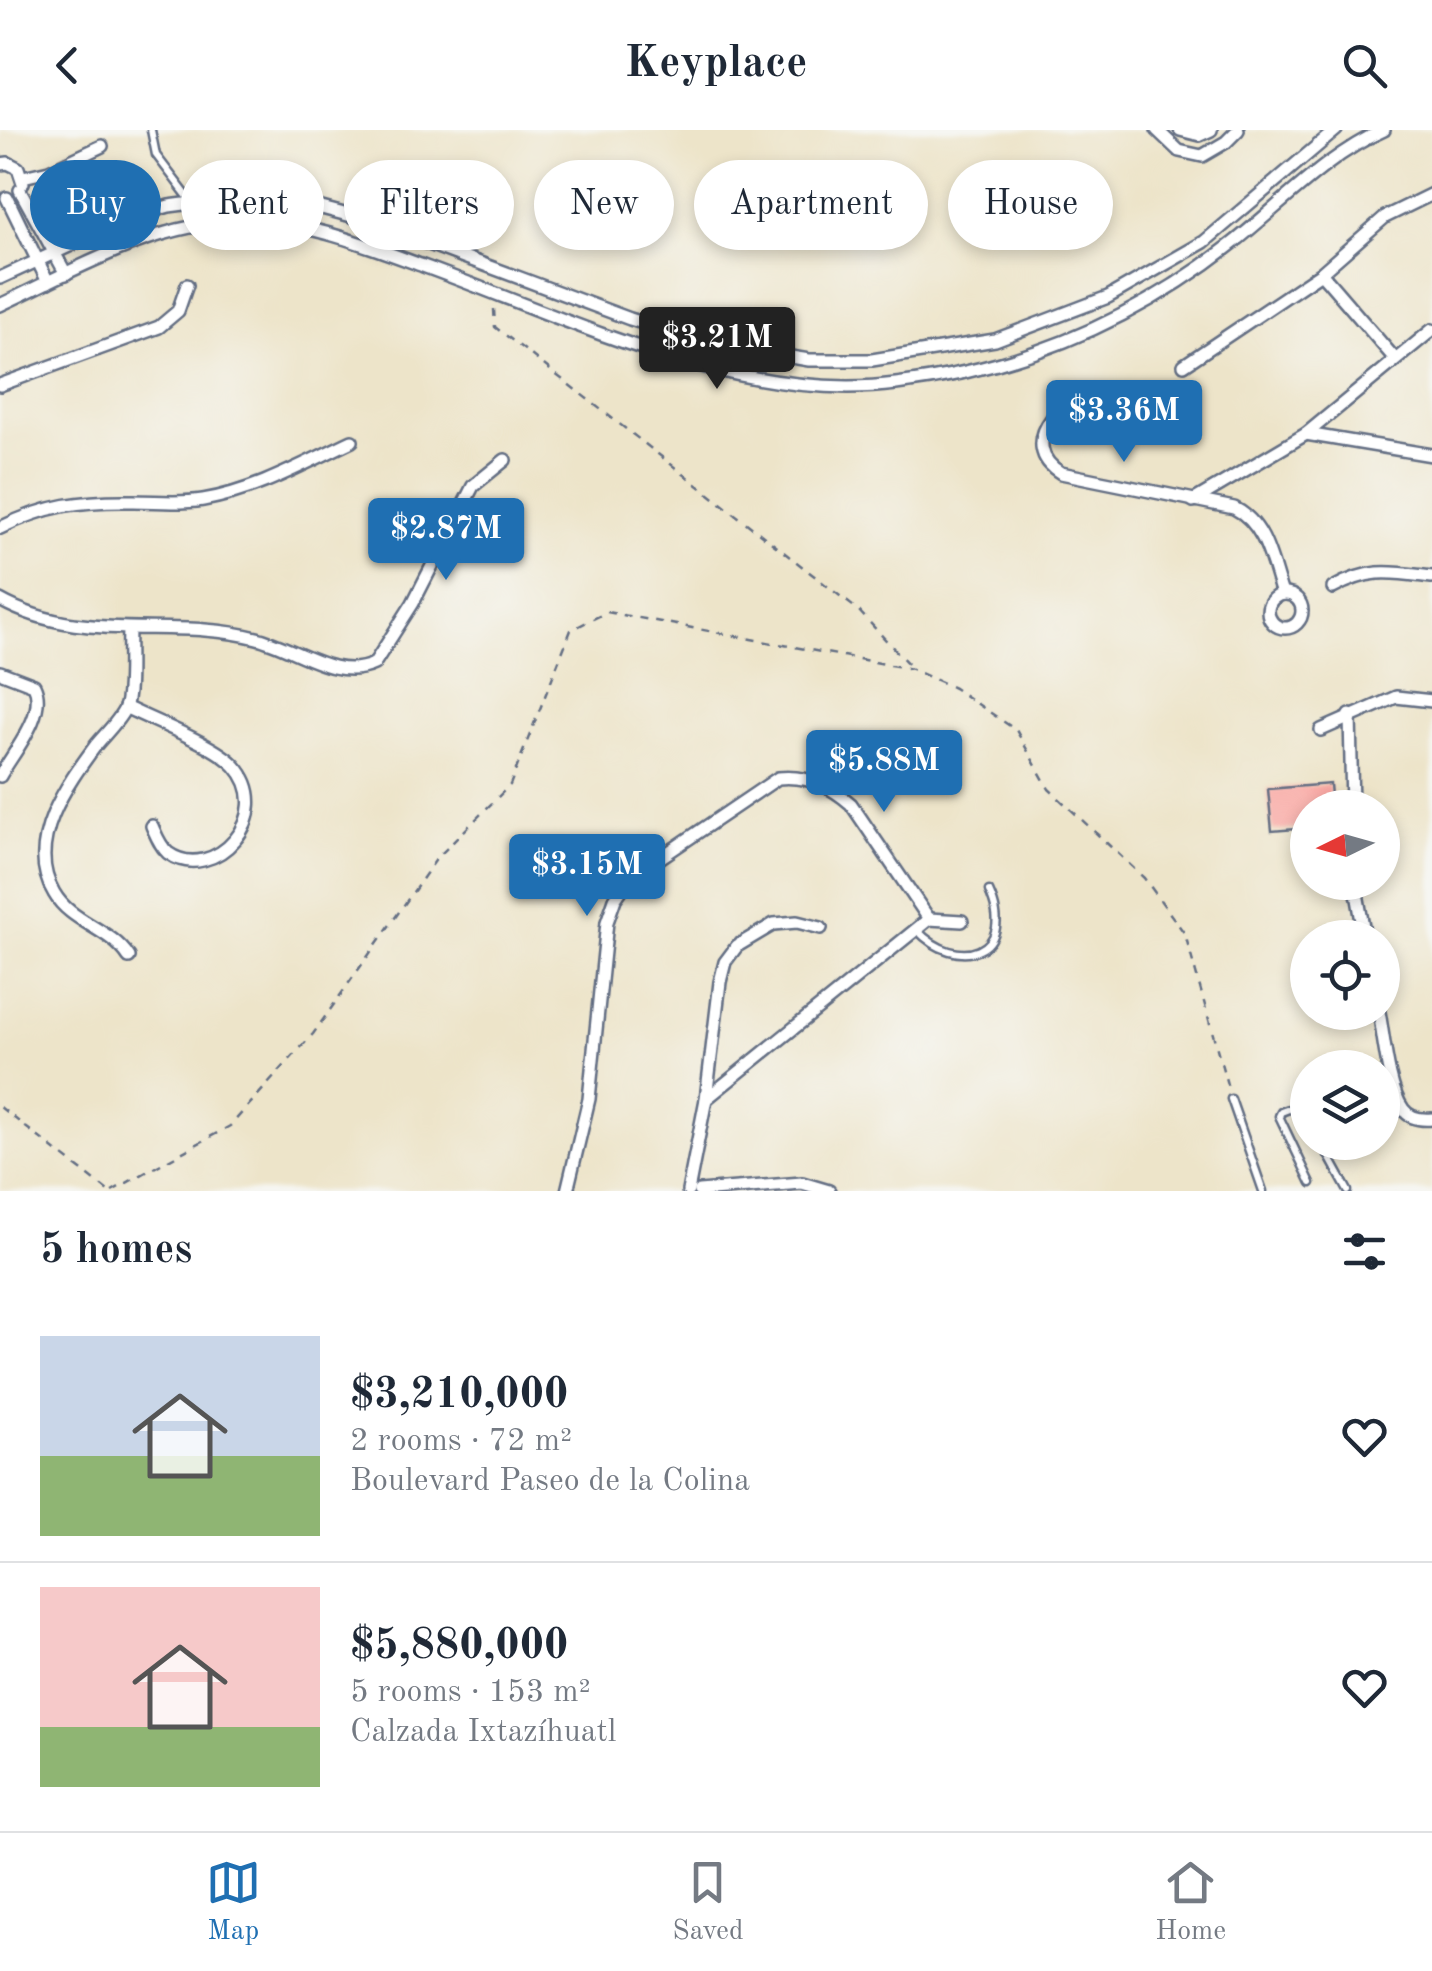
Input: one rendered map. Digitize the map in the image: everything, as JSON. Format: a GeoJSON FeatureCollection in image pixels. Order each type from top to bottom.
{"type":"FeatureCollection","features":[{"type":"Feature","properties":{"kind":"street"},"geometry":{"type":"LineString","coordinates":[[1157,130],[1179,151],[1194,156],[1211,152],[1238,130]]}},
{"type":"Feature","properties":{"kind":"street"},"geometry":{"type":"LineString","coordinates":[[1180,130],[1200,135],[1211,130]]}},
{"type":"Feature","properties":{"kind":"street"},"geometry":{"type":"LineString","coordinates":[[324,208],[630,319],[752,352],[810,360],[872,360],[995,340],[1141,280],[1204,242],[1336,130]]}},
{"type":"Feature","properties":{"kind":"street"},"geometry":{"type":"LineString","coordinates":[[0,305],[170,230],[214,223],[286,223],[712,369],[814,386],[894,385],[966,373],[1068,341],[1156,298],[1212,259],[1315,175],[1366,138],[1384,130]]}},
{"type":"Feature","properties":{"kind":"street"},"geometry":{"type":"LineString","coordinates":[[48,282],[4,197],[21,184],[102,146]]}},
{"type":"Feature","properties":{"kind":"street"},"geometry":{"type":"LineString","coordinates":[[0,164],[14,165],[66,274]]}},
{"type":"Feature","properties":{"kind":"street"},"geometry":{"type":"LineString","coordinates":[[1184,365],[1321,273],[1385,217],[1432,194]]}},
{"type":"Feature","properties":{"kind":"street"},"geometry":{"type":"LineString","coordinates":[[0,278],[132,217],[181,206]]}},
{"type":"Feature","properties":{"kind":"street"},"geometry":{"type":"LineString","coordinates":[[1321,273],[1395,359]]}},
{"type":"Feature","properties":{"kind":"street"},"geometry":{"type":"LineString","coordinates":[[0,384],[159,327],[178,311],[188,285]]}},
{"type":"Feature","properties":{"kind":"street"},"geometry":{"type":"LineString","coordinates":[[1061,316],[1068,341]]}},
{"type":"Feature","properties":{"kind":"street"},"geometry":{"type":"LineString","coordinates":[[1193,500],[1306,434],[1432,330]]}},
{"type":"Feature","properties":{"kind":"street"},"geometry":{"type":"LineString","coordinates":[[1136,388],[1052,418],[1043,429],[1040,449],[1048,466],[1061,474],[1234,508],[1250,516],[1264,538],[1282,594]]}},
{"type":"Feature","properties":{"kind":"street"},"geometry":{"type":"LineString","coordinates":[[1306,434],[1432,456]]}},
{"type":"Feature","properties":{"kind":"street"},"geometry":{"type":"LineString","coordinates":[[0,528],[34,511],[63,504],[135,500],[173,503],[241,492],[352,441]]}},
{"type":"Feature","properties":{"kind":"street"},"geometry":{"type":"LineString","coordinates":[[0,600],[42,618],[128,631],[241,635],[288,648],[330,666],[364,669],[374,664],[413,603],[473,486],[504,460]]}},
{"type":"Feature","properties":{"kind":"street"},"geometry":{"type":"LineString","coordinates":[[1334,588],[1358,574],[1379,571],[1432,577]]}},
{"type":"Feature","properties":{"kind":"street"},"geometry":{"type":"LineString","coordinates":[[128,631],[126,707],[93,749],[53,812],[44,859],[47,880],[57,898],[77,917],[120,943],[129,957]]}},
{"type":"Feature","properties":{"kind":"street"},"geometry":{"type":"LineString","coordinates":[[0,672],[34,685],[40,701],[0,776]]}},
{"type":"Feature","properties":{"kind":"street"},"geometry":{"type":"LineString","coordinates":[[1321,730],[1396,697],[1432,702]]}},
{"type":"Feature","properties":{"kind":"street"},"geometry":{"type":"LineString","coordinates":[[126,707],[234,764],[248,787],[248,817],[240,837],[210,856],[188,860],[170,854],[152,826]]}},
{"type":"Feature","properties":{"kind":"street"},"geometry":{"type":"LineString","coordinates":[[1350,716],[1352,790]]}},
{"type":"Feature","properties":{"kind":"street"},"geometry":{"type":"LineString","coordinates":[[567,1191],[589,1099],[607,922],[615,899],[629,879],[778,778],[792,776],[837,792],[852,804],[929,918]]}},
{"type":"Feature","properties":{"kind":"street"},"geometry":{"type":"LineString","coordinates":[[706,1099],[929,918],[962,921]]}},
{"type":"Feature","properties":{"kind":"street"},"geometry":{"type":"LineString","coordinates":[[688,1191],[706,1099],[725,962],[737,946],[774,924],[797,922],[821,928]]}},
{"type":"Feature","properties":{"kind":"street"},"geometry":{"type":"LineString","coordinates":[[1383,1030],[1403,1109],[1414,1118],[1432,1119]]}},
{"type":"Feature","properties":{"kind":"street"},"geometry":{"type":"LineString","coordinates":[[698,1191],[802,1187],[830,1191]]}},
{"type":"Feature","properties":{"kind":"lane"},"geometry":{"type":"LineString","coordinates":[[152,130],[156,155],[181,187]]}},
{"type":"Feature","properties":{"kind":"lane"},"geometry":{"type":"LineString","coordinates":[[916,930],[941,950],[957,954],[979,952],[996,930],[996,912],[989,891]]}},
{"type":"Feature","properties":{"kind":"lane"},"geometry":{"type":"LineString","coordinates":[[1231,1099],[1262,1191]]}},
{"type":"Feature","properties":{"kind":"lane"},"geometry":{"type":"LineString","coordinates":[[1290,1107],[1279,1116],[1290,1139]]}},
{"type":"Feature","properties":{"kind":"lane"},"geometry":{"type":"LineString","coordinates":[[1300,1160],[1311,1183]]}},
{"type":"Feature","properties":{"kind":"lane"},"geometry":{"type":"LineString","coordinates":[[1331,1160],[1348,1191]]}},
{"type":"Feature","properties":{"kind":"path"},"geometry":{"type":"LineString","coordinates":[[493,292],[495,327],[858,610],[912,669]]}},
{"type":"Feature","properties":{"kind":"path"},"geometry":{"type":"LineString","coordinates":[[0,1107],[108,1191]]}},
{"type":"Feature","properties":{"kind":"building"},"geometry":{"type":"Polygon","coordinates":[[[1330,784],[1330,790],[1290,790],[1290,830],[1272,831],[1268,789],[1330,784]]]}}]}
